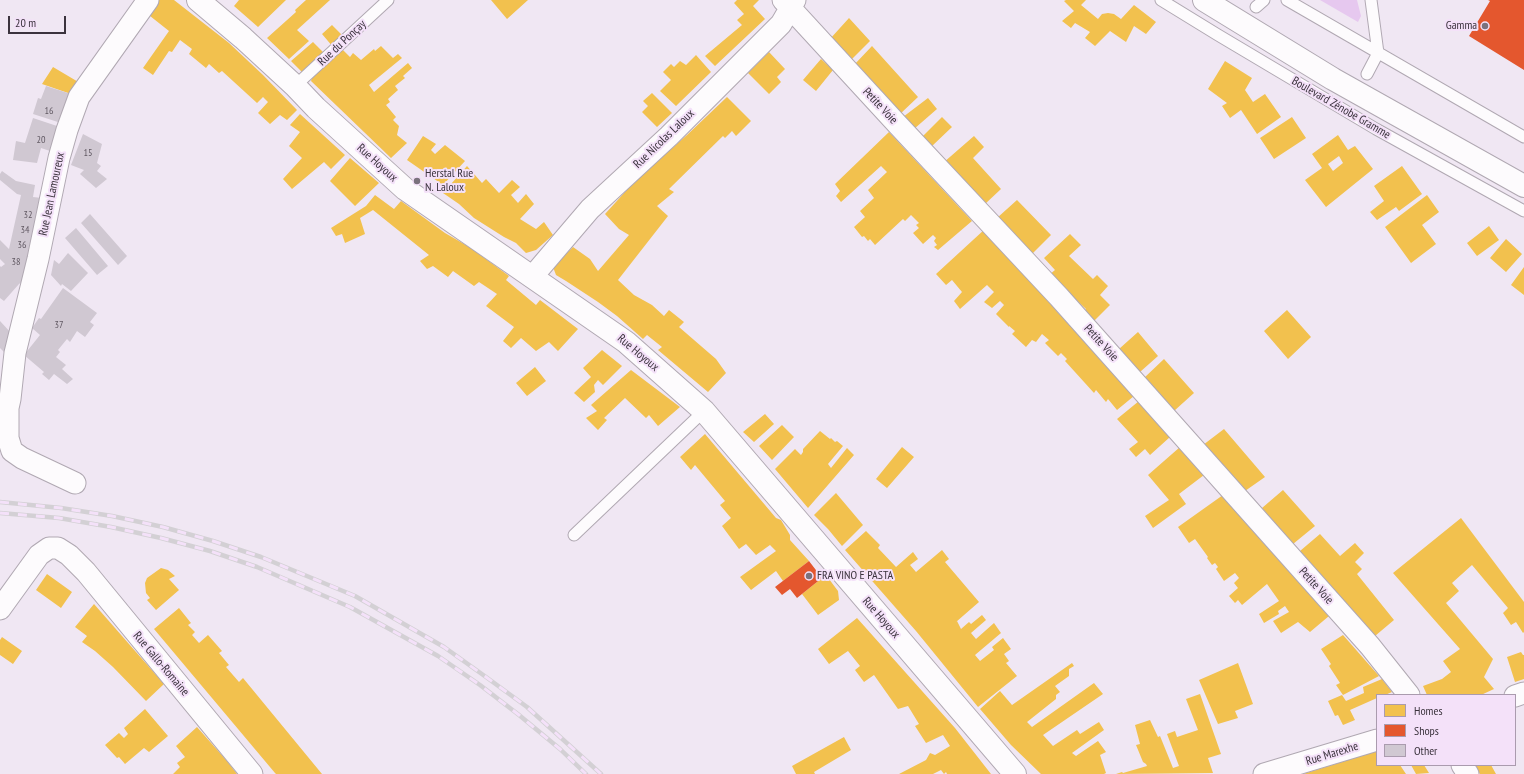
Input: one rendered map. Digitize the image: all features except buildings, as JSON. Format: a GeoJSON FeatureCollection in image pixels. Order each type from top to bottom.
{"type":"FeatureCollection","features":[{"type":"Feature","properties":{"kind":"street","name":"Rue Jean Lamoureux"},"geometry":{"type":"LineString","coordinates":[[75,483],[22,458],[12,451],[8,438],[4,408],[10,398],[15,353],[67,130],[79,97],[148,0]]}},
{"type":"Feature","properties":{"kind":"street","name":"Rue Hoyoux"},"geometry":{"type":"LineString","coordinates":[[198,0],[296,86],[316,108],[405,189],[626,342],[704,411],[1015,774]]}},
{"type":"Feature","properties":{"kind":"street","name":"Boulevard Zénobe Gramme"},"geometry":{"type":"LineString","coordinates":[[1204,0],[1333,79],[1524,186]]}},
{"type":"Feature","properties":{"kind":"street","name":"Rue Nicolas Laloux"},"geometry":{"type":"LineString","coordinates":[[532,277],[590,209],[669,136],[781,24],[789,3]]}},
{"type":"Feature","properties":{"kind":"street","name":"Petite Voie"},"geometry":{"type":"LineString","coordinates":[[789,3],[903,131],[1059,297],[1370,646],[1408,694]]}},
{"type":"Feature","properties":{"kind":"street","name":"Rue Gallo-Romaine"},"geometry":{"type":"LineString","coordinates":[[0,609],[39,555],[49,548],[58,548],[69,555],[86,572],[252,774]]}},
{"type":"Feature","properties":{"kind":"street","name":"Rue Marexhe"},"geometry":{"type":"LineString","coordinates":[[1264,774],[1376,740]]}},
{"type":"Feature","properties":{"kind":"lane","name":"Rue du Ponçay"},"geometry":{"type":"LineString","coordinates":[[296,86],[388,0]]}},
{"type":"Feature","properties":{"kind":"lane","name":"Boulevard Zénobe Gramme"},"geometry":{"type":"LineString","coordinates":[[1161,0],[1376,129],[1524,211]]}},
{"type":"Feature","properties":{"kind":"lane"},"geometry":{"type":"LineString","coordinates":[[1287,0],[1524,137]]}},
{"type":"Feature","properties":{"kind":"lane"},"geometry":{"type":"LineString","coordinates":[[1367,74],[1378,53],[1371,0]]}},
{"type":"Feature","properties":{"kind":"lane"},"geometry":{"type":"LineString","coordinates":[[574,535],[704,411]]}},
{"type":"Feature","properties":{"kind":"shaded area"},"geometry":{"type":"Polygon","coordinates":[[[1320,0],[1357,0],[1361,16],[1358,22],[1320,0]]]}},
{"type":"Feature","properties":{"kind":"railway"},"geometry":{"type":"LineString","coordinates":[[0,502],[61,508],[112,516],[163,527],[213,541],[261,557],[355,596],[444,647],[486,677],[527,707],[601,774]]}},
{"type":"Feature","properties":{"kind":"railway"},"geometry":{"type":"LineString","coordinates":[[0,513],[59,518],[111,527],[210,551],[257,567],[350,607],[438,656],[480,685],[560,749],[586,774]]}},
{"type":"Feature","properties":{"kind":"place","name":"Gamma"},"geometry":{"type":"Point","coordinates":[1485,26]}},
{"type":"Feature","properties":{"kind":"place","name":"Herstal Rue N. Laloux"},"geometry":{"type":"Point","coordinates":[417,181]}},
{"type":"Feature","properties":{"kind":"place","name":"FRA VINO E PASTA"},"geometry":{"type":"Point","coordinates":[809,576]}}]}
